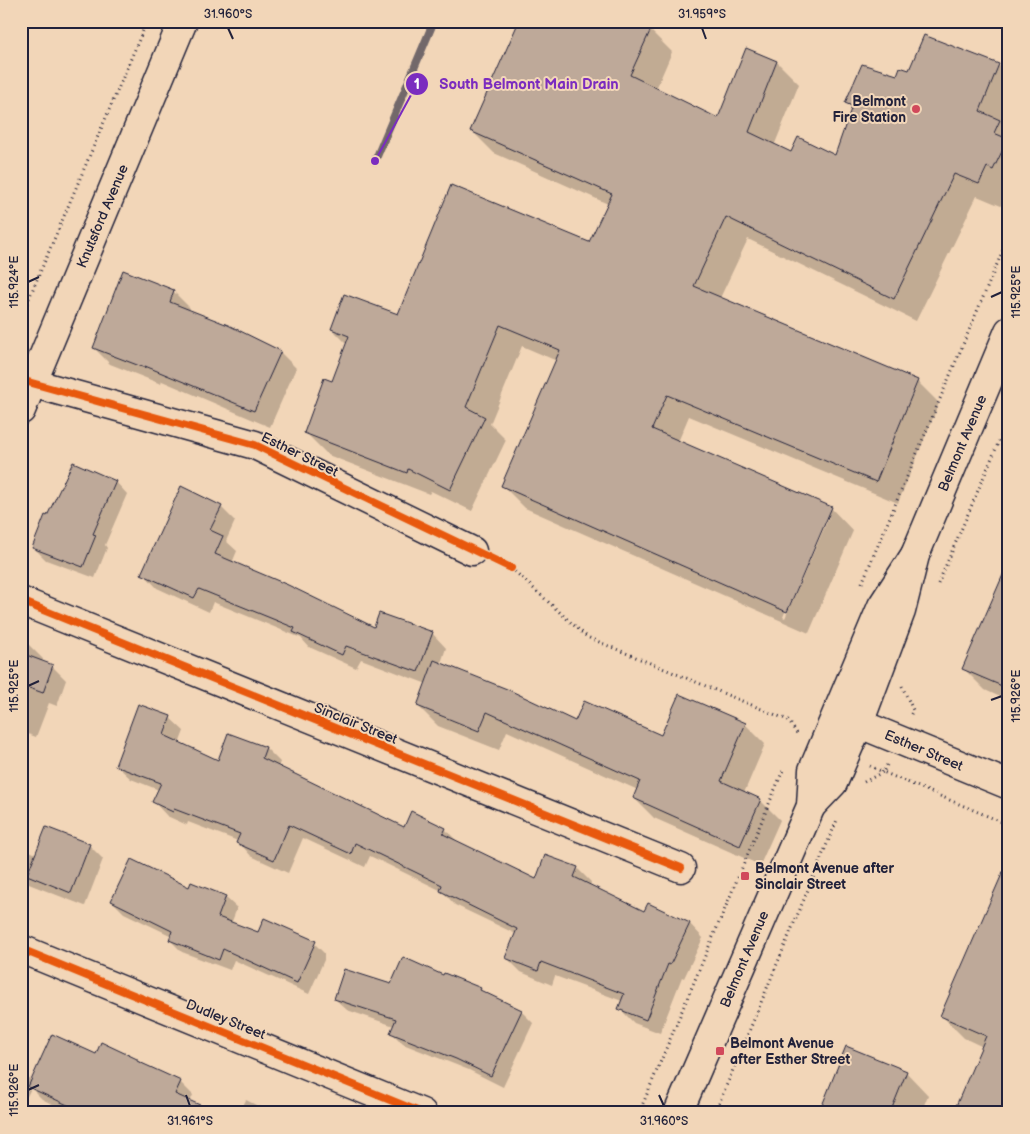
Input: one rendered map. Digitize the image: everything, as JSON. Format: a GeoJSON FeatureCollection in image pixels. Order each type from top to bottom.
{"type":"FeatureCollection","features":[{"type":"Feature","properties":{"kind":"street","name":"Knutsford Avenue"},"geometry":{"type":"LineString","coordinates":[[21,410],[27,382],[183,21]]}},
{"type":"Feature","properties":{"kind":"street","name":"Belmont Avenue"},"geometry":{"type":"LineString","coordinates":[[678,1113],[811,806],[833,783],[834,751],[901,611],[914,555],[1009,331]]}},
{"type":"Feature","properties":{"kind":"street","name":"Esther Street"},"geometry":{"type":"LineString","coordinates":[[27,382],[255,445],[472,551]]}},
{"type":"Feature","properties":{"kind":"street","name":"Sinclair Street"},"geometry":{"type":"LineString","coordinates":[[21,601],[681,868]]}},
{"type":"Feature","properties":{"kind":"street","name":"Esther Street"},"geometry":{"type":"LineString","coordinates":[[849,719],[1009,785]]}},
{"type":"Feature","properties":{"kind":"street","name":"Dudley Street"},"geometry":{"type":"LineString","coordinates":[[21,949],[422,1113]]}},
{"type":"Feature","properties":{"kind":"path"},"geometry":{"type":"LineString","coordinates":[[21,317],[147,21]]}},
{"type":"Feature","properties":{"kind":"path"},"geometry":{"type":"LineString","coordinates":[[936,588],[1009,418]]}},
{"type":"Feature","properties":{"kind":"path"},"geometry":{"type":"LineString","coordinates":[[472,551],[511,568],[586,637],[788,720],[798,735],[1009,825]]}},
{"type":"Feature","properties":{"kind":"path"},"geometry":{"type":"LineString","coordinates":[[858,786],[883,772],[913,710],[898,678]]}},
{"type":"Feature","properties":{"kind":"path"},"geometry":{"type":"LineString","coordinates":[[715,1113],[838,818]]}},
{"type":"Feature","properties":{"kind":"building"},"geometry":{"type":"Polygon","coordinates":[[[519,21],[634,21],[651,29],[630,75],[718,118],[746,48],[777,61],[749,132],[791,152],[798,137],[835,155],[852,106],[845,103],[862,64],[897,75],[900,67],[909,70],[924,35],[999,64],[980,111],[1000,120],[994,133],[1008,139],[993,170],[987,167],[979,184],[954,174],[894,299],[726,217],[694,286],[918,380],[876,482],[667,395],[652,429],[832,507],[787,612],[501,486],[560,350],[500,325],[466,407],[485,417],[450,490],[408,469],[407,473],[304,433],[324,378],[332,381],[349,336],[331,329],[344,294],[398,314],[451,185],[589,242],[612,194],[470,131],[519,21]]]}},
{"type":"Feature","properties":{"kind":"building"},"geometry":{"type":"Polygon","coordinates":[[[123,270],[174,290],[170,302],[228,325],[281,351],[254,411],[145,366],[145,368],[93,348],[123,270]]]}},
{"type":"Feature","properties":{"kind":"building"},"geometry":{"type":"Polygon","coordinates":[[[73,462],[116,481],[93,534],[96,535],[83,567],[32,548],[45,515],[47,516],[73,462]]]}},
{"type":"Feature","properties":{"kind":"building"},"geometry":{"type":"Polygon","coordinates":[[[181,486],[222,506],[210,530],[223,536],[215,554],[288,585],[374,627],[379,613],[433,632],[418,672],[346,646],[342,655],[293,632],[295,628],[199,589],[194,598],[141,574],[181,486]]]}},
{"type":"Feature","properties":{"kind":"building"},"geometry":{"type":"Polygon","coordinates":[[[1009,561],[1009,689],[962,669],[1009,561]]]}},
{"type":"Feature","properties":{"kind":"building"},"geometry":{"type":"Polygon","coordinates":[[[21,653],[53,665],[43,693],[21,685],[21,653]]]}},
{"type":"Feature","properties":{"kind":"building"},"geometry":{"type":"Polygon","coordinates":[[[434,660],[507,689],[575,721],[584,701],[661,735],[679,694],[746,723],[721,781],[761,799],[740,846],[633,798],[640,781],[487,712],[479,731],[417,706],[434,660]]]}},
{"type":"Feature","properties":{"kind":"building"},"geometry":{"type":"Polygon","coordinates":[[[138,704],[171,716],[164,735],[218,760],[228,733],[266,747],[262,758],[404,827],[411,811],[446,828],[443,834],[536,879],[545,855],[578,867],[574,877],[644,911],[648,903],[690,923],[670,965],[668,964],[646,1020],[618,1009],[624,994],[541,962],[538,971],[505,958],[517,929],[440,891],[442,885],[355,843],[351,854],[289,825],[274,860],[236,843],[240,834],[174,809],[173,812],[152,802],[161,783],[115,766],[138,704]]]}},
{"type":"Feature","properties":{"kind":"building"},"geometry":{"type":"Polygon","coordinates":[[[46,827],[90,844],[71,893],[27,875],[46,827]]]}},
{"type":"Feature","properties":{"kind":"building"},"geometry":{"type":"Polygon","coordinates":[[[1009,858],[1009,1113],[953,1113],[986,1036],[940,1016],[1009,858]]]}},
{"type":"Feature","properties":{"kind":"building"},"geometry":{"type":"Polygon","coordinates":[[[131,859],[189,887],[191,882],[226,896],[218,917],[258,932],[264,918],[316,941],[297,983],[223,949],[219,960],[169,940],[172,931],[111,901],[131,859]]]}},
{"type":"Feature","properties":{"kind":"building"},"geometry":{"type":"Polygon","coordinates":[[[403,957],[443,975],[444,973],[481,988],[480,990],[522,1010],[491,1076],[456,1059],[390,1033],[396,1019],[334,999],[344,969],[391,984],[403,957]]]}},
{"type":"Feature","properties":{"kind":"building"},"geometry":{"type":"Polygon","coordinates":[[[52,1034],[96,1054],[101,1042],[137,1059],[137,1061],[181,1081],[175,1094],[218,1113],[69,1113],[72,1107],[28,1087],[52,1034]]]}},
{"type":"Feature","properties":{"kind":"building"},"geometry":{"type":"Polygon","coordinates":[[[846,1046],[907,1071],[890,1113],[819,1113],[846,1046]]]}},
{"type":"Feature","properties":{"kind":"waterway"},"geometry":{"type":"LineString","coordinates":[[375,161],[434,21]]}},
{"type":"Feature","properties":{"kind":"cycle path"},"geometry":{"type":"LineString","coordinates":[[21,380],[255,445],[511,568]]}},
{"type":"Feature","properties":{"kind":"cycle path"},"geometry":{"type":"LineString","coordinates":[[21,601],[681,868]]}},
{"type":"Feature","properties":{"kind":"cycle path"},"geometry":{"type":"LineString","coordinates":[[21,949],[422,1113]]}},
{"type":"Feature","properties":{"kind":"place","name":"Belmont Fire Station"},"geometry":{"type":"Point","coordinates":[916,109]}},
{"type":"Feature","properties":{"kind":"place","name":"South Belmont Main Drain"},"geometry":{"type":"Point","coordinates":[375,161]}},
{"type":"Feature","properties":{"kind":"place","name":"Belmont Avenue after Sinclair Street"},"geometry":{"type":"Point","coordinates":[745,876]}},
{"type":"Feature","properties":{"kind":"place","name":"Belmont Avenue after Esther Street"},"geometry":{"type":"Point","coordinates":[720,1051]}}]}
